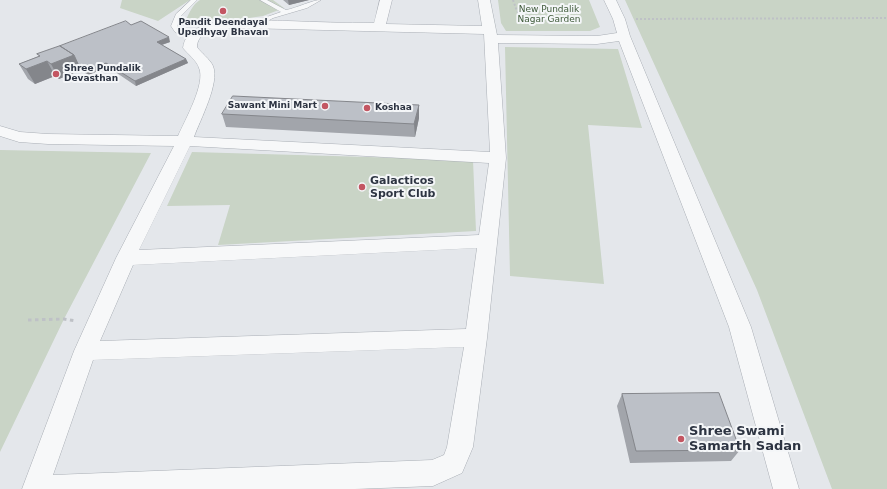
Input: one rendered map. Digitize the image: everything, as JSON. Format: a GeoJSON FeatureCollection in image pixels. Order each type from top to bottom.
{"type":"FeatureCollection","features":[{"type":"Feature","properties":{"kind":"street"},"geometry":{"type":"LineString","coordinates":[[379,27],[386,0]]}},
{"type":"Feature","properties":{"kind":"street"},"geometry":{"type":"LineString","coordinates":[[44,489],[266,484],[433,473],[453,464],[460,447],[476,338],[498,158],[490,34],[484,0]]}},
{"type":"Feature","properties":{"kind":"street"},"geometry":{"type":"LineString","coordinates":[[610,0],[740,327],[786,489]]}},
{"type":"Feature","properties":{"kind":"street"},"geometry":{"type":"LineString","coordinates":[[35,489],[85,351],[126,258],[184,140],[205,89],[208,76],[206,66],[190,48],[192,39],[202,30],[224,25],[256,24],[379,27],[597,40],[622,28]]}},
{"type":"Feature","properties":{"kind":"street"},"geometry":{"type":"LineString","coordinates":[[2,134],[48,139],[184,140],[498,158]]}},
{"type":"Feature","properties":{"kind":"street"},"geometry":{"type":"LineString","coordinates":[[126,258],[488,241]]}},
{"type":"Feature","properties":{"kind":"street"},"geometry":{"type":"LineString","coordinates":[[85,351],[476,338]]}},
{"type":"Feature","properties":{"kind":"lane"},"geometry":{"type":"LineString","coordinates":[[192,39],[177,31],[174,26],[178,15],[194,0]]}},
{"type":"Feature","properties":{"kind":"lane"},"geometry":{"type":"LineString","coordinates":[[263,0],[285,12]]}},
{"type":"Feature","properties":{"kind":"lane"},"geometry":{"type":"LineString","coordinates":[[256,24],[262,20],[318,0]]}},
{"type":"Feature","properties":{"kind":"path"},"geometry":{"type":"LineString","coordinates":[[622,28],[887,18]]}},
{"type":"Feature","properties":{"kind":"path"},"geometry":{"type":"LineString","coordinates":[[28,320],[64,319],[97,323]]}},
{"type":"Feature","properties":{"kind":"green space"},"geometry":{"type":"Polygon","coordinates":[[[122,0],[190,0],[158,21],[120,8],[122,0]]]}},
{"type":"Feature","properties":{"kind":"green space"},"geometry":{"type":"Polygon","coordinates":[[[200,0],[273,0],[284,8],[263,16],[235,20],[186,20],[193,6],[200,0]]]}},
{"type":"Feature","properties":{"kind":"green space","name":"New Pundalik Nagar Garden"},"geometry":{"type":"Polygon","coordinates":[[[498,0],[589,0],[600,27],[590,31],[506,31],[501,23],[498,0]]]}},
{"type":"Feature","properties":{"kind":"green space"},"geometry":{"type":"Polygon","coordinates":[[[625,0],[887,0],[887,489],[832,489],[757,290],[625,0]]]}},
{"type":"Feature","properties":{"kind":"green space"},"geometry":{"type":"Polygon","coordinates":[[[505,47],[618,49],[642,128],[588,125],[604,284],[510,276],[505,47]]]}},
{"type":"Feature","properties":{"kind":"green space"},"geometry":{"type":"Polygon","coordinates":[[[0,150],[151,153],[64,319],[0,452],[0,150]]]}},
{"type":"Feature","properties":{"kind":"green space"},"geometry":{"type":"Polygon","coordinates":[[[192,152],[473,160],[476,231],[218,245],[230,205],[167,206],[192,152]]]}},
{"type":"Feature","properties":{"kind":"building"},"geometry":{"type":"Polygon","coordinates":[[[126,21],[131,25],[141,21],[169,37],[157,42],[186,59],[135,81],[106,63],[86,71],[79,66],[74,55],[60,46],[126,21]]]}},
{"type":"Feature","properties":{"kind":"building"},"geometry":{"type":"Polygon","coordinates":[[[60,46],[74,55],[51,64],[47,61],[26,69],[19,64],[40,56],[37,54],[60,46]]]}},
{"type":"Feature","properties":{"kind":"building"},"geometry":{"type":"Polygon","coordinates":[[[233,96],[419,105],[414,124],[222,114],[233,96]]]}},
{"type":"Feature","properties":{"kind":"building"},"geometry":{"type":"Polygon","coordinates":[[[719,393],[740,450],[636,451],[622,394],[719,393]]]}},
{"type":"Feature","properties":{"kind":"place","name":"Pandit Deendayal Upadhyay Bhavan"},"geometry":{"type":"Point","coordinates":[223,11]}},
{"type":"Feature","properties":{"kind":"place","name":"Shree Pundalik Devasthan"},"geometry":{"type":"Point","coordinates":[56,74]}},
{"type":"Feature","properties":{"kind":"place","name":"Sawant Mini Mart"},"geometry":{"type":"Point","coordinates":[325,106]}},
{"type":"Feature","properties":{"kind":"place","name":"Koshaa"},"geometry":{"type":"Point","coordinates":[367,108]}},
{"type":"Feature","properties":{"kind":"place","name":"Galacticos Sport Club"},"geometry":{"type":"Point","coordinates":[362,187]}},
{"type":"Feature","properties":{"kind":"place","name":"Shree Swami Samarth Sadan"},"geometry":{"type":"Point","coordinates":[681,439]}}]}
